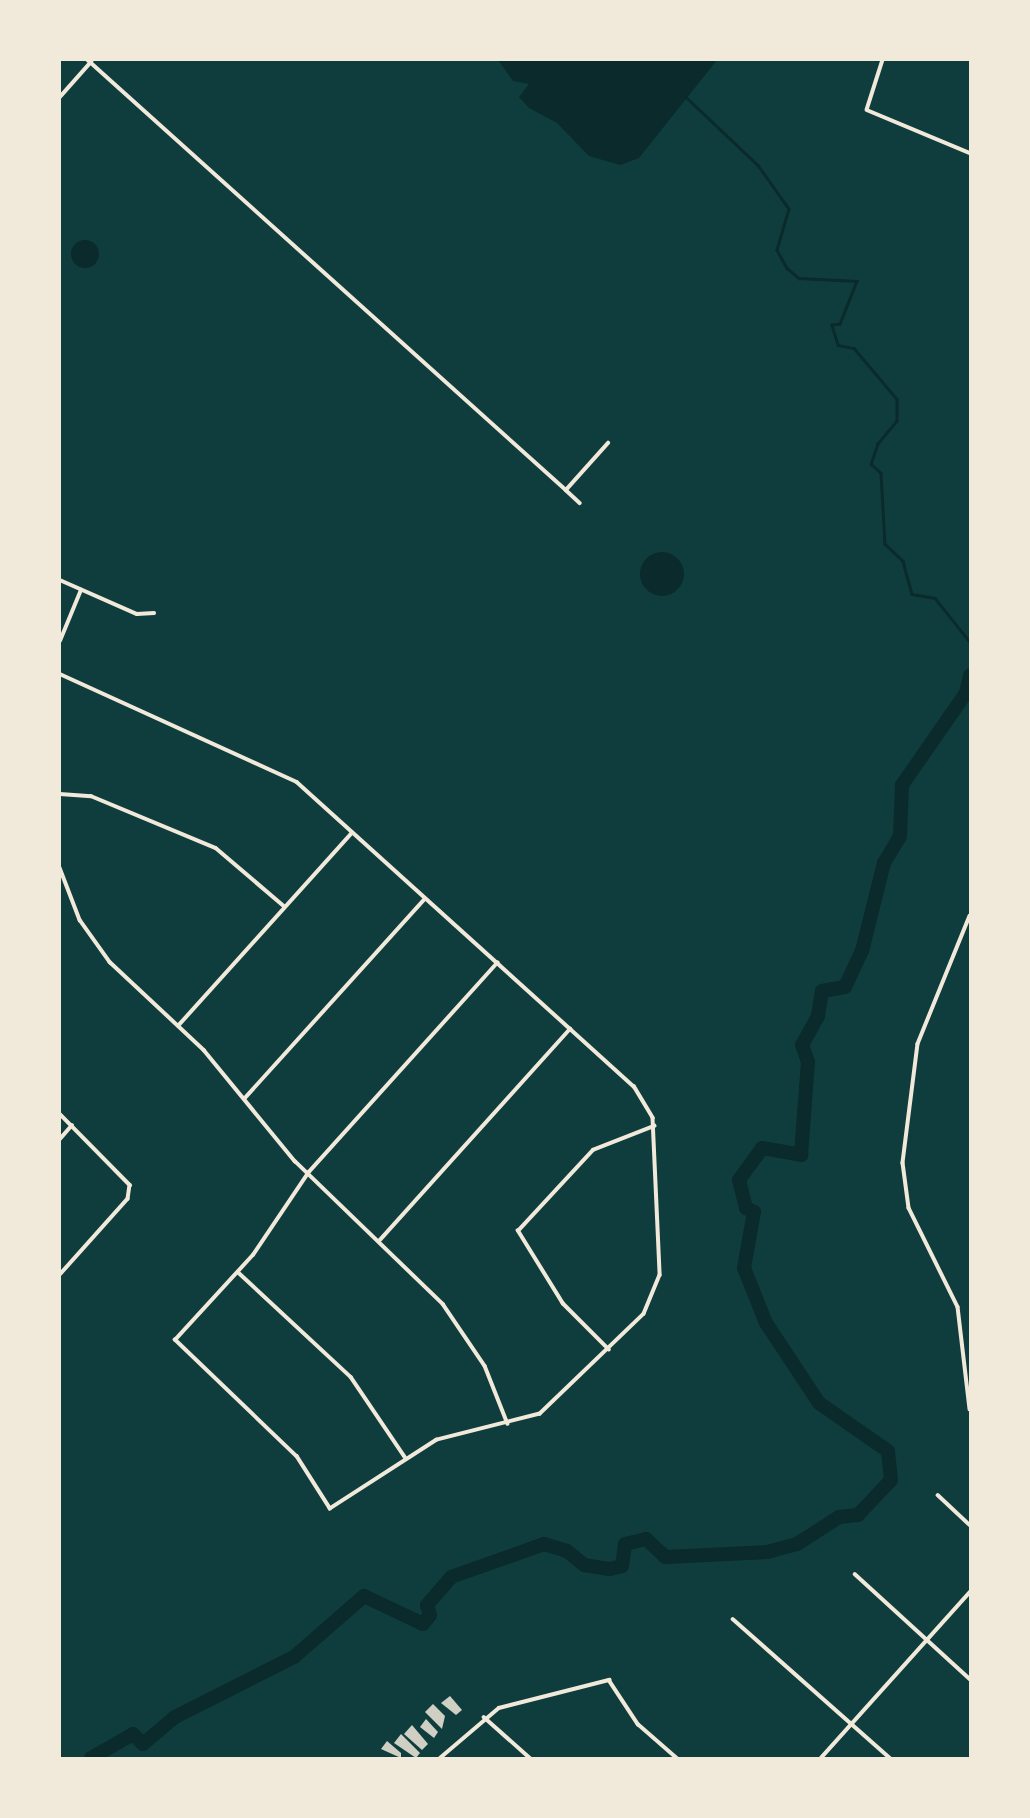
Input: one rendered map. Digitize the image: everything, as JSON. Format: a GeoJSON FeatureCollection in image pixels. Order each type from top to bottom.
{"type":"FeatureCollection","features":[{"type":"Feature","properties":{"kind":"street"},"geometry":{"type":"LineString","coordinates":[[883,60],[867,110],[971,153]]}},
{"type":"Feature","properties":{"kind":"street"},"geometry":{"type":"LineString","coordinates":[[60,97],[89,61],[580,503]]}},
{"type":"Feature","properties":{"kind":"street"},"geometry":{"type":"LineString","coordinates":[[566,490],[608,443]]}},
{"type":"Feature","properties":{"kind":"street"},"geometry":{"type":"LineString","coordinates":[[60,580],[137,614],[155,612]]}},
{"type":"Feature","properties":{"kind":"street"},"geometry":{"type":"LineString","coordinates":[[60,641],[81,590]]}},
{"type":"Feature","properties":{"kind":"street"},"geometry":{"type":"LineString","coordinates":[[60,674],[283,773],[352,833],[425,899],[497,963],[634,1086],[654,1126],[660,1275],[644,1314],[558,1402],[508,1424],[436,1440],[405,1457],[330,1508],[297,1457],[175,1340],[238,1272],[308,1173],[497,963]]}},
{"type":"Feature","properties":{"kind":"street"},"geometry":{"type":"LineString","coordinates":[[60,794],[91,796],[216,848],[285,906]]}},
{"type":"Feature","properties":{"kind":"street"},"geometry":{"type":"LineString","coordinates":[[178,1026],[352,833]]}},
{"type":"Feature","properties":{"kind":"street"},"geometry":{"type":"LineString","coordinates":[[60,868],[93,941],[245,1098],[308,1173],[443,1304],[485,1366],[508,1424]]}},
{"type":"Feature","properties":{"kind":"street"},"geometry":{"type":"LineString","coordinates":[[245,1098],[425,899]]}},
{"type":"Feature","properties":{"kind":"street"},"geometry":{"type":"LineString","coordinates":[[971,916],[937,984],[918,1044],[902,1163],[909,1208],[958,1307],[971,1409]]}},
{"type":"Feature","properties":{"kind":"street"},"geometry":{"type":"LineString","coordinates":[[380,1240],[570,1029]]}},
{"type":"Feature","properties":{"kind":"street"},"geometry":{"type":"LineString","coordinates":[[60,1114],[130,1185],[128,1199],[60,1275]]}},
{"type":"Feature","properties":{"kind":"street"},"geometry":{"type":"LineString","coordinates":[[60,1139],[72,1125]]}},
{"type":"Feature","properties":{"kind":"street"},"geometry":{"type":"LineString","coordinates":[[610,1350],[563,1304],[518,1231],[593,1150],[654,1126]]}},
{"type":"Feature","properties":{"kind":"street"},"geometry":{"type":"LineString","coordinates":[[238,1272],[351,1377],[405,1457]]}},
{"type":"Feature","properties":{"kind":"street"},"geometry":{"type":"LineString","coordinates":[[938,1495],[971,1524]]}},
{"type":"Feature","properties":{"kind":"street"},"geometry":{"type":"LineString","coordinates":[[855,1574],[971,1679]]}},
{"type":"Feature","properties":{"kind":"street"},"geometry":{"type":"LineString","coordinates":[[821,1759],[971,1592]]}},
{"type":"Feature","properties":{"kind":"street"},"geometry":{"type":"LineString","coordinates":[[733,1619],[890,1759]]}},
{"type":"Feature","properties":{"kind":"street"},"geometry":{"type":"LineString","coordinates":[[440,1759],[484,1717],[609,1680],[638,1724],[677,1759]]}},
{"type":"Feature","properties":{"kind":"street"},"geometry":{"type":"LineString","coordinates":[[484,1717],[530,1759]]}},
{"type":"Feature","properties":{"kind":"water"},"geometry":{"type":"Polygon","coordinates":[[[498,60],[717,60],[639,158],[620,165],[589,156],[557,123],[529,108],[519,97],[529,84],[513,81],[498,60]]]}},
{"type":"Feature","properties":{"kind":"water"},"geometry":{"type":"Polygon","coordinates":[[[85,240],[95,244],[99,254],[95,264],[85,268],[75,264],[71,254],[75,244],[85,240]]]}},
{"type":"Feature","properties":{"kind":"water"},"geometry":{"type":"Polygon","coordinates":[[[662,552],[677,559],[684,574],[677,589],[662,596],[647,589],[640,574],[647,559],[662,552]]]}},
{"type":"Feature","properties":{"kind":"building"},"geometry":{"type":"Polygon","coordinates":[[[450,1696],[462,1710],[456,1715],[441,1703],[450,1696]]]}},
{"type":"Feature","properties":{"kind":"building"},"geometry":{"type":"Polygon","coordinates":[[[433,1704],[445,1716],[442,1729],[425,1712],[433,1704]]]}},
{"type":"Feature","properties":{"kind":"building"},"geometry":{"type":"Polygon","coordinates":[[[426,1719],[438,1732],[434,1738],[420,1727],[426,1719]]]}},
{"type":"Feature","properties":{"kind":"building"},"geometry":{"type":"Polygon","coordinates":[[[412,1725],[428,1744],[422,1750],[404,1734],[412,1725]]]}},
{"type":"Feature","properties":{"kind":"building"},"geometry":{"type":"Polygon","coordinates":[[[401,1734],[420,1753],[416,1758],[394,1743],[401,1734]]]}},
{"type":"Feature","properties":{"kind":"building"},"geometry":{"type":"Polygon","coordinates":[[[387,1741],[401,1753],[401,1758],[381,1749],[387,1741]]]}},
{"type":"Feature","properties":{"kind":"waterway"},"geometry":{"type":"LineString","coordinates":[[686,97],[758,165],[789,209],[777,250],[787,268],[799,278],[857,281],[840,324],[832,325],[838,345],[854,348],[897,399],[897,421],[878,444],[871,464],[881,473],[885,544],[903,561],[912,594],[935,598],[970,642]]}},
{"type":"Feature","properties":{"kind":"waterway"},"geometry":{"type":"LineString","coordinates":[[91,1758],[133,1734],[143,1744],[175,1717],[294,1657],[364,1596],[423,1624],[430,1615],[427,1605],[451,1577],[544,1544],[567,1551],[584,1565],[610,1569],[622,1566],[625,1544],[646,1539],[665,1557],[767,1552],[797,1544],[839,1517],[858,1515],[891,1480],[888,1451],[819,1403],[766,1323],[744,1268],[754,1212],[746,1208],[739,1180],[762,1148],[801,1155],[808,1062],[802,1045],[818,1016],[822,991],[845,987],[862,951],[884,863],[900,836],[902,785],[966,693],[970,675]]}}]}
